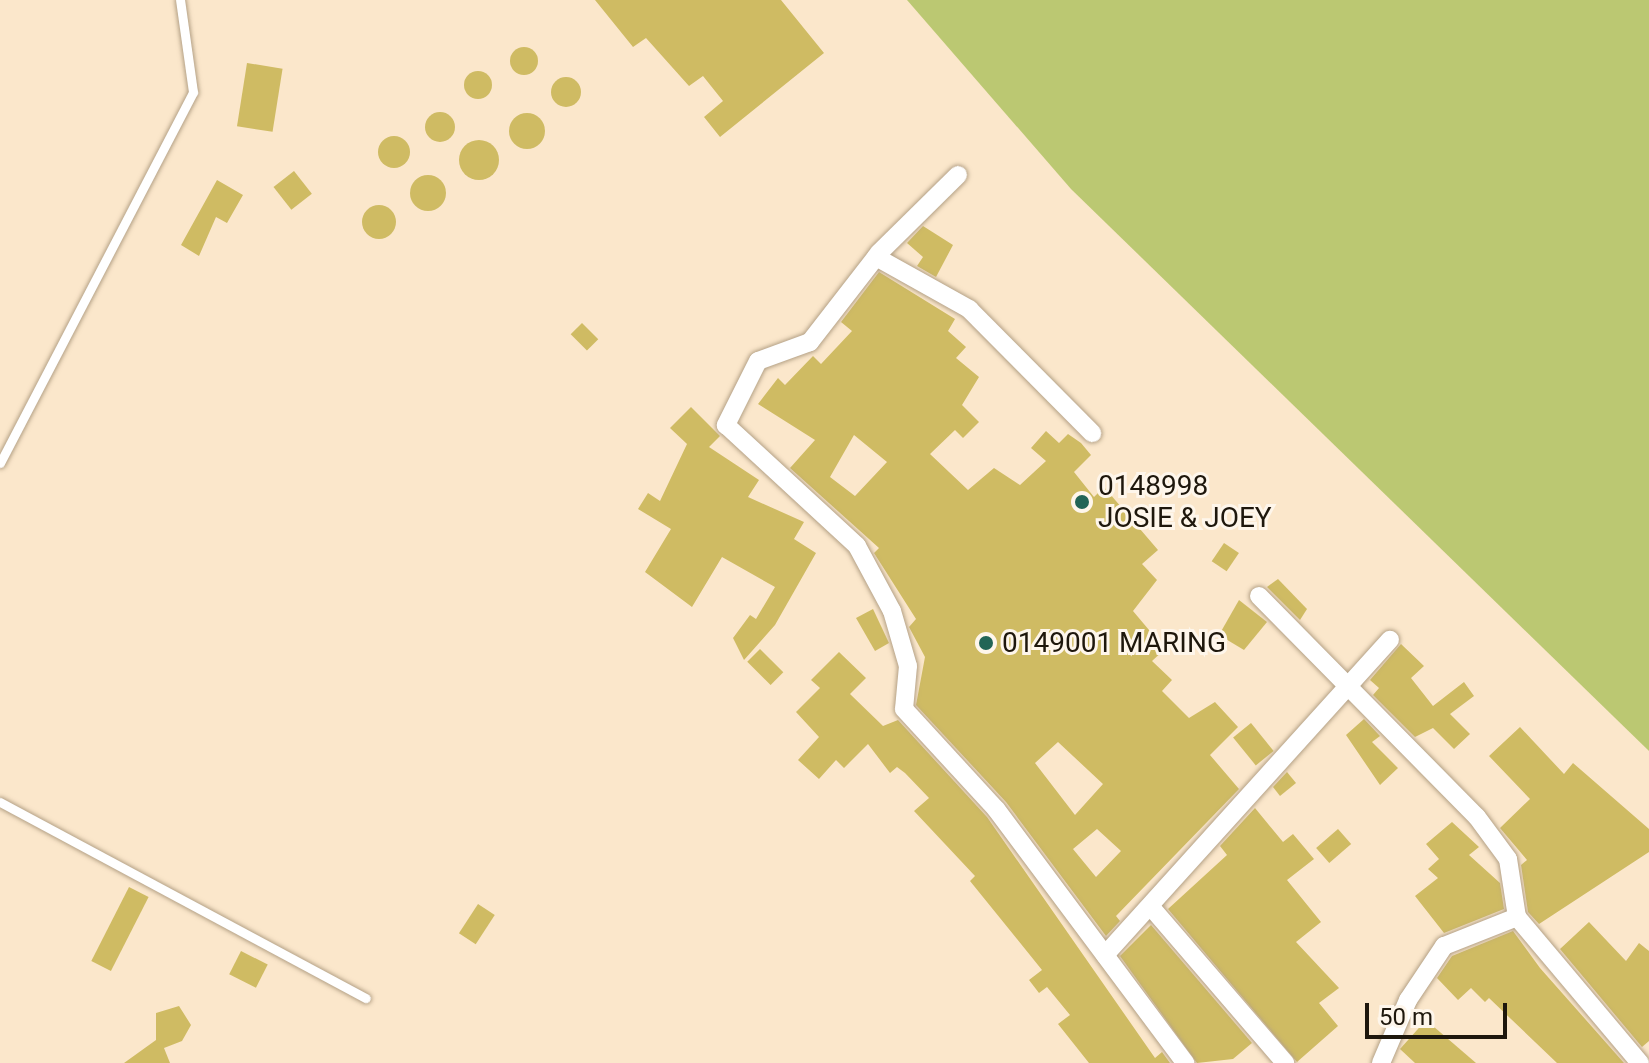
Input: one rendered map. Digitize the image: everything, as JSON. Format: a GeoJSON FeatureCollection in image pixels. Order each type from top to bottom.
{"type":"FeatureCollection","features":[{"type":"Feature","properties":{"kind":"street"},"geometry":{"type":"LineString","coordinates":[[958,175],[876,257],[810,342],[758,361],[726,425],[857,546],[892,611],[908,666],[904,709],[938,754],[996,809],[1185,1063]]}},
{"type":"Feature","properties":{"kind":"street"},"geometry":{"type":"LineString","coordinates":[[876,257],[969,309],[1092,433]]}},
{"type":"Feature","properties":{"kind":"street"},"geometry":{"type":"LineString","coordinates":[[1259,596],[1348,691],[1485,827],[1508,859],[1517,917],[1640,1063]]}},
{"type":"Feature","properties":{"kind":"street"},"geometry":{"type":"LineString","coordinates":[[1105,955],[1348,691],[1390,640]]}},
{"type":"Feature","properties":{"kind":"street"},"geometry":{"type":"LineString","coordinates":[[1151,907],[1285,1063]]}},
{"type":"Feature","properties":{"kind":"street"},"geometry":{"type":"LineString","coordinates":[[1381,1063],[1408,1000],[1444,946],[1517,917]]}},
{"type":"Feature","properties":{"kind":"lane"},"geometry":{"type":"LineString","coordinates":[[0,463],[193,92],[180,0]]}},
{"type":"Feature","properties":{"kind":"lane"},"geometry":{"type":"LineString","coordinates":[[0,802],[366,998]]}},
{"type":"Feature","properties":{"kind":"shaded area"},"geometry":{"type":"Polygon","coordinates":[[[907,0],[1649,0],[1649,751],[1071,189],[907,0]]]}},
{"type":"Feature","properties":{"kind":"building"},"geometry":{"type":"Polygon","coordinates":[[[595,0],[781,0],[824,53],[720,137],[704,117],[723,101],[703,76],[689,86],[646,38],[633,47],[595,0]]]}},
{"type":"Feature","properties":{"kind":"building"},"geometry":{"type":"Polygon","coordinates":[[[524,47],[534,51],[538,61],[534,71],[524,75],[514,71],[510,61],[514,51],[524,47]]]}},
{"type":"Feature","properties":{"kind":"building"},"geometry":{"type":"Polygon","coordinates":[[[247,63],[283,69],[273,132],[237,126],[247,63]]]}},
{"type":"Feature","properties":{"kind":"building"},"geometry":{"type":"Polygon","coordinates":[[[478,71],[488,75],[492,85],[488,95],[478,99],[468,95],[464,85],[468,75],[478,71]]]}},
{"type":"Feature","properties":{"kind":"building"},"geometry":{"type":"Polygon","coordinates":[[[566,77],[576,82],[581,92],[576,102],[566,107],[556,102],[551,92],[556,82],[566,77]]]}},
{"type":"Feature","properties":{"kind":"building"},"geometry":{"type":"Polygon","coordinates":[[[440,112],[446,113],[454,121],[454,133],[446,141],[440,142],[434,141],[426,133],[425,127],[426,121],[434,113],[440,112]]]}},
{"type":"Feature","properties":{"kind":"building"},"geometry":{"type":"Polygon","coordinates":[[[527,113],[540,118],[545,131],[540,144],[527,149],[514,144],[509,131],[514,118],[527,113]]]}},
{"type":"Feature","properties":{"kind":"building"},"geometry":{"type":"Polygon","coordinates":[[[394,136],[406,140],[410,152],[406,164],[394,168],[382,164],[378,152],[382,140],[394,136]]]}},
{"type":"Feature","properties":{"kind":"building"},"geometry":{"type":"Polygon","coordinates":[[[479,140],[493,146],[499,160],[493,174],[479,180],[465,174],[459,160],[465,146],[479,140]]]}},
{"type":"Feature","properties":{"kind":"building"},"geometry":{"type":"Polygon","coordinates":[[[294,171],[312,194],[291,210],[274,187],[294,171]]]}},
{"type":"Feature","properties":{"kind":"building"},"geometry":{"type":"Polygon","coordinates":[[[428,175],[441,180],[446,193],[441,206],[428,211],[415,206],[410,193],[415,180],[428,175]]]}},
{"type":"Feature","properties":{"kind":"building"},"geometry":{"type":"Polygon","coordinates":[[[217,180],[243,195],[227,223],[216,217],[199,256],[181,245],[217,180]]]}},
{"type":"Feature","properties":{"kind":"building"},"geometry":{"type":"Polygon","coordinates":[[[379,205],[391,210],[396,222],[391,234],[379,239],[367,234],[362,222],[367,210],[379,205]]]}},
{"type":"Feature","properties":{"kind":"building"},"geometry":{"type":"Polygon","coordinates":[[[923,226],[953,245],[936,277],[917,266],[923,257],[907,243],[923,226]]]}},
{"type":"Feature","properties":{"kind":"building"},"geometry":{"type":"Polygon","coordinates":[[[879,272],[955,319],[948,331],[966,347],[956,358],[979,377],[962,405],[979,422],[963,438],[955,430],[930,454],[968,490],[994,468],[1020,485],[1046,461],[1031,448],[1046,431],[1059,443],[1068,434],[1081,443],[1091,455],[1074,472],[1094,497],[1104,487],[1158,550],[1142,564],[1157,580],[1133,611],[1165,649],[1152,661],[1172,680],[1162,691],[1189,718],[1215,702],[1238,727],[1210,755],[1239,789],[1116,916],[1120,921],[1106,936],[1006,802],[916,705],[925,657],[909,627],[916,619],[874,553],[879,548],[790,468],[815,440],[758,404],[778,378],[785,385],[813,356],[821,364],[852,331],[841,322],[879,272]],[[854,435],[830,477],[855,496],[887,462],[854,435]],[[1058,742],[1035,763],[1075,815],[1103,784],[1058,742]],[[1097,829],[1073,849],[1096,877],[1121,851],[1097,829]]]}},
{"type":"Feature","properties":{"kind":"building"},"geometry":{"type":"Polygon","coordinates":[[[582,323],[598,339],[587,351],[571,334],[582,323]]]}},
{"type":"Feature","properties":{"kind":"building"},"geometry":{"type":"Polygon","coordinates":[[[691,407],[720,436],[709,447],[759,480],[748,497],[804,522],[794,539],[816,553],[775,625],[744,660],[733,638],[750,615],[756,619],[775,587],[722,557],[692,607],[645,572],[671,529],[638,509],[648,493],[660,501],[687,444],[670,428],[691,407]]]}},
{"type":"Feature","properties":{"kind":"building"},"geometry":{"type":"Polygon","coordinates":[[[1224,543],[1239,553],[1227,571],[1212,561],[1224,543]]]}},
{"type":"Feature","properties":{"kind":"building"},"geometry":{"type":"Polygon","coordinates":[[[1278,579],[1307,609],[1300,620],[1267,587],[1278,579]]]}},
{"type":"Feature","properties":{"kind":"building"},"geometry":{"type":"Polygon","coordinates":[[[1239,600],[1267,622],[1244,650],[1219,635],[1239,600]]]}},
{"type":"Feature","properties":{"kind":"building"},"geometry":{"type":"Polygon","coordinates":[[[873,609],[889,643],[875,651],[856,618],[873,609]]]}},
{"type":"Feature","properties":{"kind":"building"},"geometry":{"type":"Polygon","coordinates":[[[1401,644],[1424,666],[1411,678],[1433,706],[1464,682],[1474,696],[1450,714],[1470,734],[1454,749],[1433,728],[1415,737],[1373,695],[1379,688],[1370,680],[1401,644]]]}},
{"type":"Feature","properties":{"kind":"building"},"geometry":{"type":"Polygon","coordinates":[[[760,649],[783,672],[771,685],[747,662],[760,649]]]}},
{"type":"Feature","properties":{"kind":"building"},"geometry":{"type":"Polygon","coordinates":[[[839,652],[866,678],[850,694],[883,726],[898,720],[987,817],[1155,1058],[1162,1052],[1170,1063],[1089,1063],[1058,1024],[1070,1015],[1047,987],[1039,993],[1029,980],[1042,970],[970,881],[975,876],[914,811],[929,798],[905,773],[897,767],[890,773],[868,744],[844,768],[836,760],[819,779],[798,760],[819,737],[796,712],[820,688],[811,680],[839,652]]]}},
{"type":"Feature","properties":{"kind":"building"},"geometry":{"type":"Polygon","coordinates":[[[1364,719],[1380,736],[1372,742],[1398,768],[1380,785],[1346,735],[1364,719]]]}},
{"type":"Feature","properties":{"kind":"building"},"geometry":{"type":"Polygon","coordinates":[[[1251,723],[1274,751],[1256,765],[1233,737],[1251,723]]]}},
{"type":"Feature","properties":{"kind":"building"},"geometry":{"type":"Polygon","coordinates":[[[1520,727],[1564,774],[1573,763],[1649,829],[1649,852],[1539,924],[1528,912],[1521,865],[1527,860],[1500,828],[1530,799],[1489,756],[1520,727]]]}},
{"type":"Feature","properties":{"kind":"building"},"geometry":{"type":"Polygon","coordinates":[[[1287,772],[1296,783],[1280,796],[1273,787],[1287,772]]]}},
{"type":"Feature","properties":{"kind":"building"},"geometry":{"type":"Polygon","coordinates":[[[1255,808],[1283,842],[1293,834],[1314,859],[1287,880],[1321,922],[1296,942],[1339,988],[1319,1003],[1338,1026],[1297,1062],[1168,909],[1227,855],[1220,846],[1255,808]]]}},
{"type":"Feature","properties":{"kind":"building"},"geometry":{"type":"Polygon","coordinates":[[[1452,822],[1479,847],[1469,855],[1500,883],[1504,909],[1444,933],[1415,896],[1438,878],[1428,869],[1439,859],[1426,844],[1452,822]]]}},
{"type":"Feature","properties":{"kind":"building"},"geometry":{"type":"Polygon","coordinates":[[[1338,829],[1351,844],[1329,863],[1316,848],[1338,829]]]}},
{"type":"Feature","properties":{"kind":"building"},"geometry":{"type":"Polygon","coordinates":[[[129,887],[149,897],[111,971],[91,961],[129,887]]]}},
{"type":"Feature","properties":{"kind":"building"},"geometry":{"type":"Polygon","coordinates":[[[478,904],[495,915],[476,944],[459,933],[478,904]]]}},
{"type":"Feature","properties":{"kind":"building"},"geometry":{"type":"Polygon","coordinates":[[[1589,922],[1626,961],[1639,943],[1649,951],[1649,1041],[1642,1047],[1560,949],[1589,922]]]}},
{"type":"Feature","properties":{"kind":"building"},"geometry":{"type":"Polygon","coordinates":[[[1151,925],[1252,1043],[1233,1059],[1197,1063],[1120,956],[1151,925]]]}},
{"type":"Feature","properties":{"kind":"building"},"geometry":{"type":"Polygon","coordinates":[[[1513,931],[1540,968],[1624,1063],[1557,1063],[1489,998],[1485,1002],[1471,988],[1458,1000],[1437,978],[1452,956],[1513,931]]]}},
{"type":"Feature","properties":{"kind":"building"},"geometry":{"type":"Polygon","coordinates":[[[241,951],[268,965],[256,988],[229,974],[241,951]]]}},
{"type":"Feature","properties":{"kind":"building"},"geometry":{"type":"Polygon","coordinates":[[[179,1006],[191,1025],[182,1041],[164,1048],[170,1063],[124,1063],[156,1040],[156,1013],[179,1006]]]}},
{"type":"Feature","properties":{"kind":"building"},"geometry":{"type":"Polygon","coordinates":[[[1426,1020],[1476,1063],[1415,1063],[1400,1049],[1426,1020]]]}},
{"type":"Feature","properties":{"kind":"place","name":"0148998 JOSIE & JOEY"},"geometry":{"type":"Point","coordinates":[1082,502]}},
{"type":"Feature","properties":{"kind":"place","name":"0149001 MARING"},"geometry":{"type":"Point","coordinates":[986,643]}}]}
